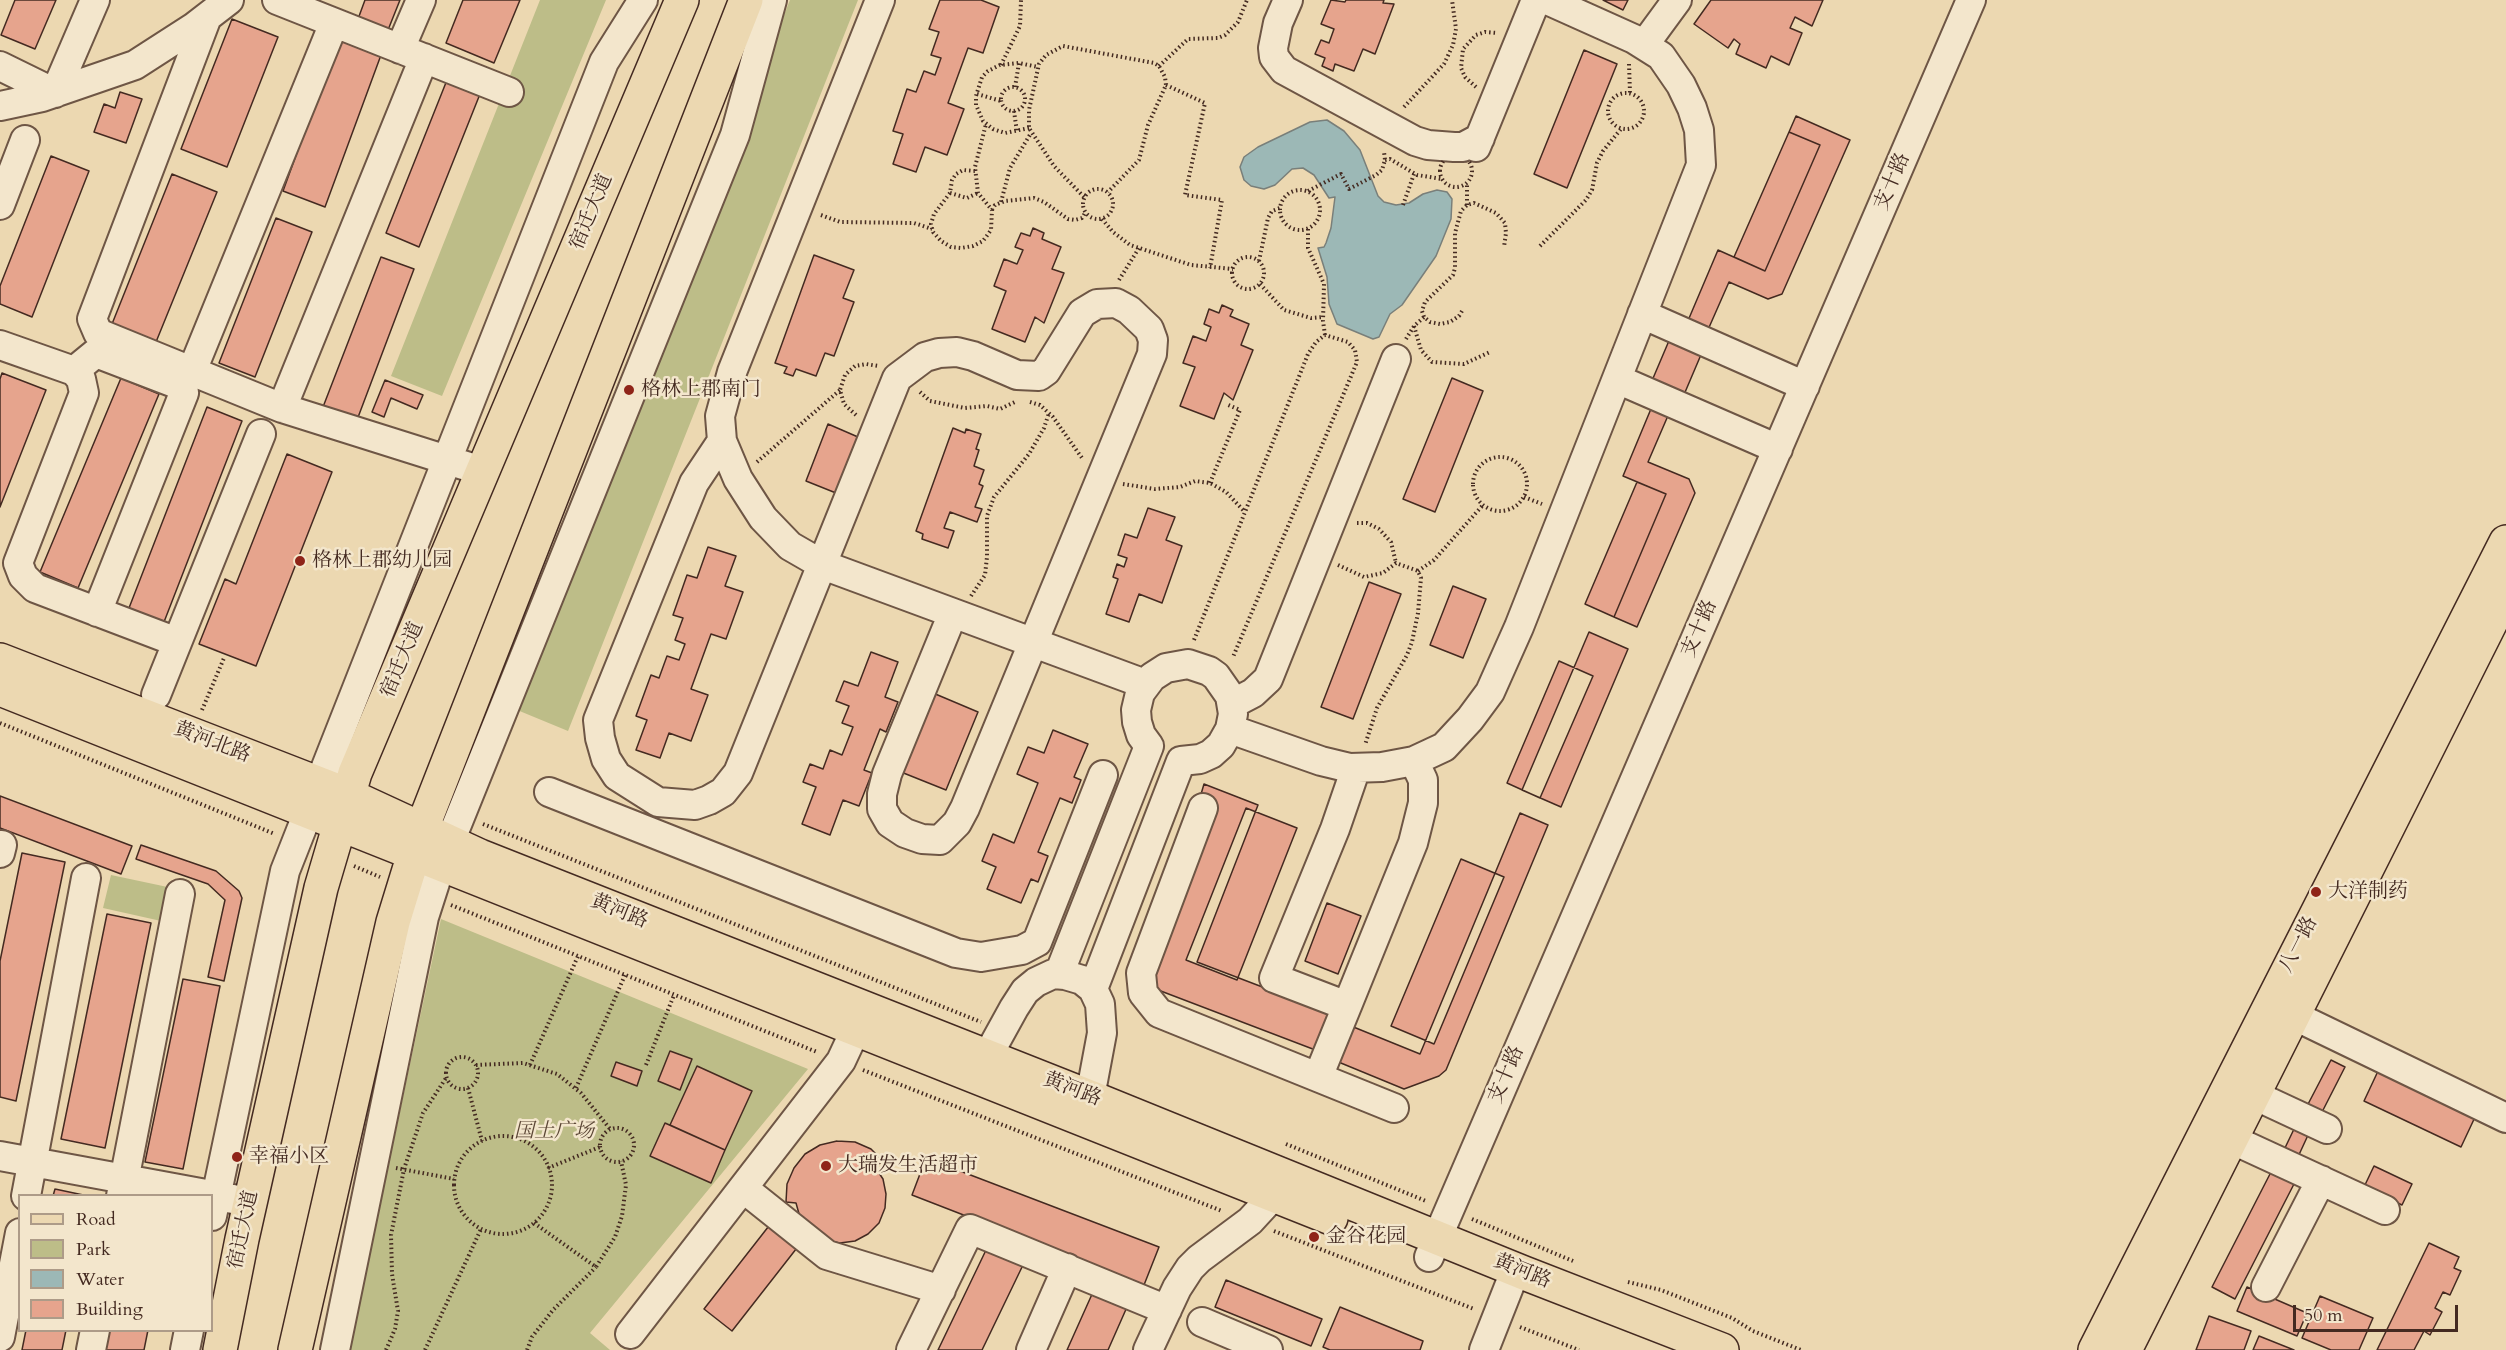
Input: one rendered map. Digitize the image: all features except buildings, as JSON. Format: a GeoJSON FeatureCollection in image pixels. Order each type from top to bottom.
{"type":"FeatureCollection","features":[{"type":"Feature","properties":{"kind":"main road","name":"宿迁大道"},"geometry":{"type":"LineString","coordinates":[[220,1350],[250,1202],[321,888],[355,773],[682,0]]}},
{"type":"Feature","properties":{"kind":"main road"},"geometry":{"type":"LineString","coordinates":[[295,1350],[393,922],[417,892],[431,848],[746,0]]}},
{"type":"Feature","properties":{"kind":"main road","name":"八一路"},"geometry":{"type":"LineString","coordinates":[[2125,1350],[2254,1095],[2282,1010],[2506,542]]}},
{"type":"Feature","properties":{"kind":"main road","name":"八一路"},"geometry":{"type":"LineString","coordinates":[[2095,1350],[2282,1010],[2506,592]]}},
{"type":"Feature","properties":{"kind":"main road","name":"黄河北路"},"geometry":{"type":"LineString","coordinates":[[0,660],[313,797]]}},
{"type":"Feature","properties":{"kind":"main road","name":"黄河北路"},"geometry":{"type":"LineString","coordinates":[[0,689],[344,808],[431,848]]}},
{"type":"Feature","properties":{"kind":"main road","name":"黄河路"},"geometry":{"type":"LineString","coordinates":[[431,848],[855,1031],[1273,1196],[1433,1247]]}},
{"type":"Feature","properties":{"kind":"main road","name":"黄河路"},"geometry":{"type":"LineString","coordinates":[[431,848],[1090,1096],[1433,1247],[1507,1292],[1663,1350]]}},
{"type":"Feature","properties":{"kind":"main road","name":"黄河路"},"geometry":{"type":"LineString","coordinates":[[1507,1292],[1722,1350]]}},
{"type":"Feature","properties":{"kind":"street"},"geometry":{"type":"LineString","coordinates":[[55,93],[95,0]]}},
{"type":"Feature","properties":{"kind":"street"},"geometry":{"type":"LineString","coordinates":[[0,106],[55,93],[135,65],[207,18],[229,0]]}},
{"type":"Feature","properties":{"kind":"street"},"geometry":{"type":"LineString","coordinates":[[278,0],[509,92]]}},
{"type":"Feature","properties":{"kind":"street"},"geometry":{"type":"LineString","coordinates":[[282,408],[412,54],[420,0]]}},
{"type":"Feature","properties":{"kind":"street"},"geometry":{"type":"LineString","coordinates":[[250,1202],[214,1206],[285,871],[603,62],[643,0]]}},
{"type":"Feature","properties":{"kind":"street"},"geometry":{"type":"LineString","coordinates":[[431,848],[735,135],[772,0]]}},
{"type":"Feature","properties":{"kind":"street"},"geometry":{"type":"LineString","coordinates":[[880,0],[732,372],[720,416],[722,441],[738,479],[763,518],[790,546],[823,565],[1145,684]]}},
{"type":"Feature","properties":{"kind":"street"},"geometry":{"type":"LineString","coordinates":[[1288,0],[1274,38],[1273,48],[1278,64],[1295,77],[1386,126],[1428,145],[1463,147],[1478,142],[1536,0]]}},
{"type":"Feature","properties":{"kind":"street"},"geometry":{"type":"LineString","coordinates":[[987,1057],[1024,991],[1047,978],[1149,746],[1141,735],[1136,710],[1140,693],[1152,676],[1166,668],[1185,664],[1209,670],[1228,705],[1321,761],[1356,768],[1382,767],[1414,761],[1444,747],[1491,692],[1519,627],[1701,165],[1700,130],[1682,85],[1660,56],[1644,45],[1547,0]]}},
{"type":"Feature","properties":{"kind":"street"},"geometry":{"type":"LineString","coordinates":[[1644,45],[1677,0]]}},
{"type":"Feature","properties":{"kind":"street","name":"支十路"},"geometry":{"type":"LineString","coordinates":[[1433,1247],[1971,0]]}},
{"type":"Feature","properties":{"kind":"street"},"geometry":{"type":"LineString","coordinates":[[207,18],[92,320],[98,333],[282,408],[482,471]]}},
{"type":"Feature","properties":{"kind":"street"},"geometry":{"type":"LineString","coordinates":[[192,371],[334,23]]}},
{"type":"Feature","properties":{"kind":"street"},"geometry":{"type":"LineString","coordinates":[[0,66],[55,93]]}},
{"type":"Feature","properties":{"kind":"street"},"geometry":{"type":"LineString","coordinates":[[0,205],[25,140]]}},
{"type":"Feature","properties":{"kind":"street"},"geometry":{"type":"LineString","coordinates":[[722,441],[694,483],[598,720],[606,759],[617,776],[658,802],[695,805],[723,792],[738,774],[879,423],[902,374],[925,357],[957,352],[973,356],[1017,375],[1039,376],[1046,371],[1082,313],[1097,304],[1116,303],[1129,309],[1149,329],[1153,340],[1152,354],[965,808],[957,823],[940,840],[905,833],[890,823],[882,809],[882,794],[887,774],[953,613]]}},
{"type":"Feature","properties":{"kind":"street"},"geometry":{"type":"LineString","coordinates":[[1642,314],[1805,386]]}},
{"type":"Feature","properties":{"kind":"street"},"geometry":{"type":"LineString","coordinates":[[0,345],[74,371],[81,379],[84,393],[18,563],[23,576],[34,588],[177,642]]}},
{"type":"Feature","properties":{"kind":"street"},"geometry":{"type":"LineString","coordinates":[[74,371],[96,354],[177,384],[184,393],[96,612]]}},
{"type":"Feature","properties":{"kind":"street"},"geometry":{"type":"LineString","coordinates":[[1228,705],[1253,693],[1268,679],[1396,359]]}},
{"type":"Feature","properties":{"kind":"street"},"geometry":{"type":"LineString","coordinates":[[1617,379],[1778,449]]}},
{"type":"Feature","properties":{"kind":"street"},"geometry":{"type":"LineString","coordinates":[[156,694],[261,434]]}},
{"type":"Feature","properties":{"kind":"street"},"geometry":{"type":"LineString","coordinates":[[1090,1096],[1102,1033],[1096,997],[1181,761],[1200,759],[1211,754],[1221,745],[1228,705]]}},
{"type":"Feature","properties":{"kind":"street"},"geometry":{"type":"LineString","coordinates":[[1318,1077],[1413,843],[1423,803],[1424,780],[1414,761]]}},
{"type":"Feature","properties":{"kind":"street"},"geometry":{"type":"LineString","coordinates":[[1347,1006],[1274,978],[1335,829],[1356,768]]}},
{"type":"Feature","properties":{"kind":"street"},"geometry":{"type":"LineString","coordinates":[[549,792],[956,953],[981,957],[1022,950],[1037,942],[1103,775]]}},
{"type":"Feature","properties":{"kind":"street"},"geometry":{"type":"LineString","coordinates":[[1203,808],[1141,973],[1143,993],[1160,1013],[1394,1108]]}},
{"type":"Feature","properties":{"kind":"street"},"geometry":{"type":"LineString","coordinates":[[26,1194],[86,878]]}},
{"type":"Feature","properties":{"kind":"street"},"geometry":{"type":"LineString","coordinates":[[335,1350],[424,917],[417,892]]}},
{"type":"Feature","properties":{"kind":"street"},"geometry":{"type":"LineString","coordinates":[[123,1187],[180,894]]}},
{"type":"Feature","properties":{"kind":"street"},"geometry":{"type":"LineString","coordinates":[[998,955],[1047,978],[1082,980],[1096,997]]}},
{"type":"Feature","properties":{"kind":"street"},"geometry":{"type":"LineString","coordinates":[[1096,997],[1143,993]]}},
{"type":"Feature","properties":{"kind":"street"},"geometry":{"type":"LineString","coordinates":[[2282,1010],[2506,1118]]}},
{"type":"Feature","properties":{"kind":"street"},"geometry":{"type":"LineString","coordinates":[[630,1334],[841,1061],[855,1031]]}},
{"type":"Feature","properties":{"kind":"street"},"geometry":{"type":"LineString","coordinates":[[2254,1095],[2327,1129]]}},
{"type":"Feature","properties":{"kind":"street"},"geometry":{"type":"LineString","coordinates":[[2231,1139],[2385,1210]]}},
{"type":"Feature","properties":{"kind":"street"},"geometry":{"type":"LineString","coordinates":[[0,1156],[33,1162],[157,1194]]}},
{"type":"Feature","properties":{"kind":"street"},"geometry":{"type":"LineString","coordinates":[[2266,1287],[2321,1180]]}},
{"type":"Feature","properties":{"kind":"street"},"geometry":{"type":"LineString","coordinates":[[743,1188],[827,1255],[940,1290]]}},
{"type":"Feature","properties":{"kind":"street"},"geometry":{"type":"LineString","coordinates":[[1148,1350],[1190,1268],[1250,1221],[1273,1196]]}},
{"type":"Feature","properties":{"kind":"street"},"geometry":{"type":"LineString","coordinates":[[911,1350],[970,1229],[1167,1310]]}},
{"type":"Feature","properties":{"kind":"street"},"geometry":{"type":"LineString","coordinates":[[0,1337],[18,1243]]}},
{"type":"Feature","properties":{"kind":"street"},"geometry":{"type":"LineString","coordinates":[[1031,1350],[1067,1268]]}},
{"type":"Feature","properties":{"kind":"street"},"geometry":{"type":"LineString","coordinates":[[1484,1350],[1507,1292]]}},
{"type":"Feature","properties":{"kind":"street"},"geometry":{"type":"LineString","coordinates":[[1202,1322],[1268,1350]]}},
{"type":"Feature","properties":{"kind":"street"},"geometry":{"type":"LineString","coordinates":[[91,1350],[95,1332]]}},
{"type":"Feature","properties":{"kind":"street"},"geometry":{"type":"LineString","coordinates":[[185,1350],[189,1332]]}},
{"type":"Feature","properties":{"kind":"path"},"geometry":{"type":"LineString","coordinates":[[1000,65],[1020,26],[1021,0]]}},
{"type":"Feature","properties":{"kind":"path"},"geometry":{"type":"LineString","coordinates":[[1160,66],[1188,39],[1218,38],[1232,30],[1238,22],[1246,0]]}},
{"type":"Feature","properties":{"kind":"path"},"geometry":{"type":"LineString","coordinates":[[1308,191],[1317,199],[1320,213],[1314,225],[1308,229],[1296,230],[1282,220],[1280,208],[1282,201],[1292,192],[1308,191],[1341,174],[1348,189],[1382,170],[1385,160],[1383,141],[1386,126],[1444,64],[1453,45],[1456,29],[1452,0]]}},
{"type":"Feature","properties":{"kind":"path"},"geometry":{"type":"LineString","coordinates":[[1500,89],[1488,91],[1471,84],[1461,68],[1463,49],[1468,41],[1485,32],[1504,35],[1517,48]]}},
{"type":"Feature","properties":{"kind":"path"},"geometry":{"type":"LineString","coordinates":[[1453,45],[1463,49]]}},
{"type":"Feature","properties":{"kind":"path"},"geometry":{"type":"LineString","coordinates":[[977,94],[1001,101],[1007,110],[1014,111],[1021,108],[1028,102],[1038,67],[1046,55],[1063,46],[1160,66],[1166,85],[1149,125],[1139,160],[1108,192]]}},
{"type":"Feature","properties":{"kind":"path"},"geometry":{"type":"LineString","coordinates":[[1015,87],[1019,63]]}},
{"type":"Feature","properties":{"kind":"path"},"geometry":{"type":"LineString","coordinates":[[1030,130],[1005,133],[986,124],[976,105],[977,94],[982,77],[1000,65],[1019,63],[1038,67]]}},
{"type":"Feature","properties":{"kind":"path"},"geometry":{"type":"LineString","coordinates":[[1166,85],[1205,103],[1185,195],[1222,200],[1210,268]]}},
{"type":"Feature","properties":{"kind":"path"},"geometry":{"type":"LineString","coordinates":[[1001,101],[1004,90],[1015,87],[1024,93],[1028,102],[1030,130],[1054,166],[1084,197]]}},
{"type":"Feature","properties":{"kind":"path"},"geometry":{"type":"LineString","coordinates":[[1630,93],[1640,99],[1645,110],[1644,116],[1638,126],[1627,130],[1621,129],[1608,117],[1609,104],[1618,95],[1630,93]]}},
{"type":"Feature","properties":{"kind":"path"},"geometry":{"type":"LineString","coordinates":[[1014,111],[1017,132]]}},
{"type":"Feature","properties":{"kind":"path"},"geometry":{"type":"LineString","coordinates":[[986,124],[975,171],[978,193],[992,210]]}},
{"type":"Feature","properties":{"kind":"path"},"geometry":{"type":"LineString","coordinates":[[1540,246],[1586,200],[1592,190],[1597,163],[1603,151],[1621,129]]}},
{"type":"Feature","properties":{"kind":"path"},"geometry":{"type":"LineString","coordinates":[[1000,203],[1010,168],[1030,130]]}},
{"type":"Feature","properties":{"kind":"path"},"geometry":{"type":"LineString","coordinates":[[1385,160],[1390,159],[1414,174],[1442,179]]}},
{"type":"Feature","properties":{"kind":"path"},"geometry":{"type":"LineString","coordinates":[[975,171],[963,170],[956,174],[952,180],[950,193],[934,214],[933,229],[941,241],[951,247],[974,246],[983,242],[990,230],[992,210],[1000,203],[1034,198],[1044,202],[1068,219],[1082,218],[1085,213]]}},
{"type":"Feature","properties":{"kind":"path"},"geometry":{"type":"LineString","coordinates":[[1402,205],[1414,174]]}},
{"type":"Feature","properties":{"kind":"path"},"geometry":{"type":"LineString","coordinates":[[1467,183],[1467,205]]}},
{"type":"Feature","properties":{"kind":"path"},"geometry":{"type":"LineString","coordinates":[[1094,189],[1108,192],[1112,200],[1112,209],[1102,219],[1093,219],[1085,213],[1082,204],[1084,197],[1094,189]]}},
{"type":"Feature","properties":{"kind":"path"},"geometry":{"type":"LineString","coordinates":[[950,193],[967,198],[978,193]]}},
{"type":"Feature","properties":{"kind":"path"},"geometry":{"type":"LineString","coordinates":[[1462,311],[1450,322],[1440,324],[1430,322],[1424,317],[1422,311],[1425,302],[1453,275],[1457,221],[1461,211],[1467,205],[1479,204],[1496,213],[1505,223],[1504,247]]}},
{"type":"Feature","properties":{"kind":"path"},"geometry":{"type":"LineString","coordinates":[[798,206],[840,222],[914,223],[933,229]]}},
{"type":"Feature","properties":{"kind":"path"},"geometry":{"type":"LineString","coordinates":[[1259,261],[1268,218],[1272,211],[1280,208]]}},
{"type":"Feature","properties":{"kind":"path"},"geometry":{"type":"LineString","coordinates":[[1102,219],[1113,232],[1139,248],[1191,265],[1233,269]]}},
{"type":"Feature","properties":{"kind":"path"},"geometry":{"type":"LineString","coordinates":[[1185,664],[1308,354],[1325,336],[1324,284],[1308,248],[1308,229]]}},
{"type":"Feature","properties":{"kind":"path"},"geometry":{"type":"LineString","coordinates":[[1105,304],[1139,248]]}},
{"type":"Feature","properties":{"kind":"path"},"geometry":{"type":"LineString","coordinates":[[1249,256],[1259,261],[1264,269],[1260,284],[1250,288],[1240,287],[1234,279],[1233,269],[1238,260],[1249,256]]}},
{"type":"Feature","properties":{"kind":"path"},"geometry":{"type":"LineString","coordinates":[[1260,284],[1284,310],[1311,318],[1323,317]]}},
{"type":"Feature","properties":{"kind":"path"},"geometry":{"type":"LineString","coordinates":[[1414,326],[1420,350],[1432,362],[1442,365],[1464,364],[1490,352]]}},
{"type":"Feature","properties":{"kind":"path"},"geometry":{"type":"LineString","coordinates":[[1228,705],[1357,362],[1355,350],[1348,342],[1336,337],[1325,336]]}},
{"type":"Feature","properties":{"kind":"path"},"geometry":{"type":"LineString","coordinates":[[738,479],[840,390],[845,375],[855,366],[877,365],[902,374],[930,401],[965,408],[987,406],[1000,409],[1009,403],[1023,399],[1040,405],[1049,413],[1075,451],[1113,482],[1155,489],[1180,487],[1195,481],[1210,483],[1226,492],[1245,512]]}},
{"type":"Feature","properties":{"kind":"path"},"geometry":{"type":"LineString","coordinates":[[840,390],[844,404],[855,414],[879,423]]}},
{"type":"Feature","properties":{"kind":"path"},"geometry":{"type":"LineString","coordinates":[[1210,483],[1240,410],[1226,404]]}},
{"type":"Feature","properties":{"kind":"path"},"geometry":{"type":"LineString","coordinates":[[953,613],[972,595],[985,575],[987,516],[993,497],[1029,454],[1044,428],[1049,413]]}},
{"type":"Feature","properties":{"kind":"path"},"geometry":{"type":"LineString","coordinates":[[1494,456],[1503,456],[1519,464],[1527,480],[1527,489],[1517,505],[1500,511],[1491,510],[1483,505],[1476,499],[1472,482],[1479,465],[1494,456]]}},
{"type":"Feature","properties":{"kind":"path"},"geometry":{"type":"LineString","coordinates":[[1418,571],[1434,560],[1483,505]]}},
{"type":"Feature","properties":{"kind":"path"},"geometry":{"type":"LineString","coordinates":[[1367,523],[1379,529],[1390,542],[1396,563],[1383,573],[1364,577],[1342,568],[1325,537],[1367,523]]}},
{"type":"Feature","properties":{"kind":"path"},"geometry":{"type":"LineString","coordinates":[[1356,768],[1377,708],[1412,642],[1421,593],[1421,578],[1418,571],[1396,563]]}},
{"type":"Feature","properties":{"kind":"path"},"geometry":{"type":"LineString","coordinates":[[201,712],[224,658]]}},
{"type":"Feature","properties":{"kind":"path"},"geometry":{"type":"LineString","coordinates":[[0,723],[296,842]]}},
{"type":"Feature","properties":{"kind":"path"},"geometry":{"type":"LineString","coordinates":[[330,856],[674,995],[1250,1221],[1507,1292],[1579,1350]]}},
{"type":"Feature","properties":{"kind":"path"},"geometry":{"type":"LineString","coordinates":[[530,1065],[578,956]]}},
{"type":"Feature","properties":{"kind":"path"},"geometry":{"type":"LineString","coordinates":[[576,1088],[625,975]]}},
{"type":"Feature","properties":{"kind":"path"},"geometry":{"type":"LineString","coordinates":[[646,1065],[674,995]]}},
{"type":"Feature","properties":{"kind":"path"},"geometry":{"type":"LineString","coordinates":[[386,1350],[392,1337],[398,1311],[392,1274],[391,1235],[404,1169],[423,1113],[446,1078],[447,1067],[454,1059],[467,1058],[476,1065],[478,1076],[468,1088],[456,1089],[446,1078]]}},
{"type":"Feature","properties":{"kind":"path"},"geometry":{"type":"LineString","coordinates":[[476,1065],[507,1062],[530,1065],[557,1074],[591,1103],[610,1129]]}},
{"type":"Feature","properties":{"kind":"path"},"geometry":{"type":"LineString","coordinates":[[468,1088],[482,1141]]}},
{"type":"Feature","properties":{"kind":"path"},"geometry":{"type":"LineString","coordinates":[[610,1129],[623,1129],[632,1136],[633,1149],[621,1161],[609,1160],[600,1147],[602,1136],[610,1129]]}},
{"type":"Feature","properties":{"kind":"path"},"geometry":{"type":"LineString","coordinates":[[498,1136],[520,1139],[535,1148],[549,1168],[552,1177],[552,1194],[545,1210],[534,1223],[520,1232],[503,1235],[481,1229],[470,1222],[459,1208],[454,1192],[454,1179],[458,1165],[468,1150],[482,1141],[498,1136]]}},
{"type":"Feature","properties":{"kind":"path"},"geometry":{"type":"LineString","coordinates":[[549,1168],[600,1147]]}},
{"type":"Feature","properties":{"kind":"path"},"geometry":{"type":"LineString","coordinates":[[527,1350],[532,1337],[553,1310],[596,1267],[615,1236],[622,1216],[626,1185],[621,1161]]}},
{"type":"Feature","properties":{"kind":"path"},"geometry":{"type":"LineString","coordinates":[[373,1163],[454,1179]]}},
{"type":"Feature","properties":{"kind":"path"},"geometry":{"type":"LineString","coordinates":[[534,1223],[596,1267]]}},
{"type":"Feature","properties":{"kind":"path"},"geometry":{"type":"LineString","coordinates":[[425,1350],[481,1229]]}},
{"type":"Feature","properties":{"kind":"green space"},"geometry":{"type":"Polygon","coordinates":[[[540,0],[606,0],[442,396],[391,376],[540,0]]]}},
{"type":"Feature","properties":{"kind":"green space"},"geometry":{"type":"Polygon","coordinates":[[[790,0],[858,0],[568,731],[505,705],[790,0]]]}},
{"type":"Feature","properties":{"kind":"green space"},"geometry":{"type":"Polygon","coordinates":[[[111,875],[177,889],[170,923],[103,908],[111,875]]]}},
{"type":"Feature","properties":{"kind":"green space","name":"国土广场"},"geometry":{"type":"Polygon","coordinates":[[[441,919],[808,1069],[590,1333],[610,1350],[349,1350],[441,919]]]}},
{"type":"Feature","properties":{"kind":"water"},"geometry":{"type":"Polygon","coordinates":[[[1327,120],[1344,131],[1360,150],[1378,196],[1384,202],[1396,205],[1409,203],[1423,194],[1437,190],[1447,192],[1452,199],[1451,219],[1436,256],[1402,305],[1390,314],[1379,337],[1373,339],[1337,324],[1329,304],[1327,277],[1318,248],[1324,247],[1331,228],[1335,197],[1329,198],[1314,175],[1303,168],[1292,169],[1275,185],[1264,189],[1251,186],[1244,180],[1240,167],[1244,157],[1258,147],[1310,122],[1327,120]]]}},
{"type":"Feature","properties":{"kind":"place","name":"格林上郡南门"},"geometry":{"type":"Point","coordinates":[629,390]}},
{"type":"Feature","properties":{"kind":"place","name":"格林上郡幼儿园"},"geometry":{"type":"Point","coordinates":[300,561]}},
{"type":"Feature","properties":{"kind":"place","name":"大洋制药"},"geometry":{"type":"Point","coordinates":[2316,892]}},
{"type":"Feature","properties":{"kind":"place","name":"幸福小区"},"geometry":{"type":"Point","coordinates":[237,1157]}},
{"type":"Feature","properties":{"kind":"place","name":"大瑞发生活超市"},"geometry":{"type":"Point","coordinates":[826,1166]}},
{"type":"Feature","properties":{"kind":"place","name":"金谷花园"},"geometry":{"type":"Point","coordinates":[1314,1237]}}]}
